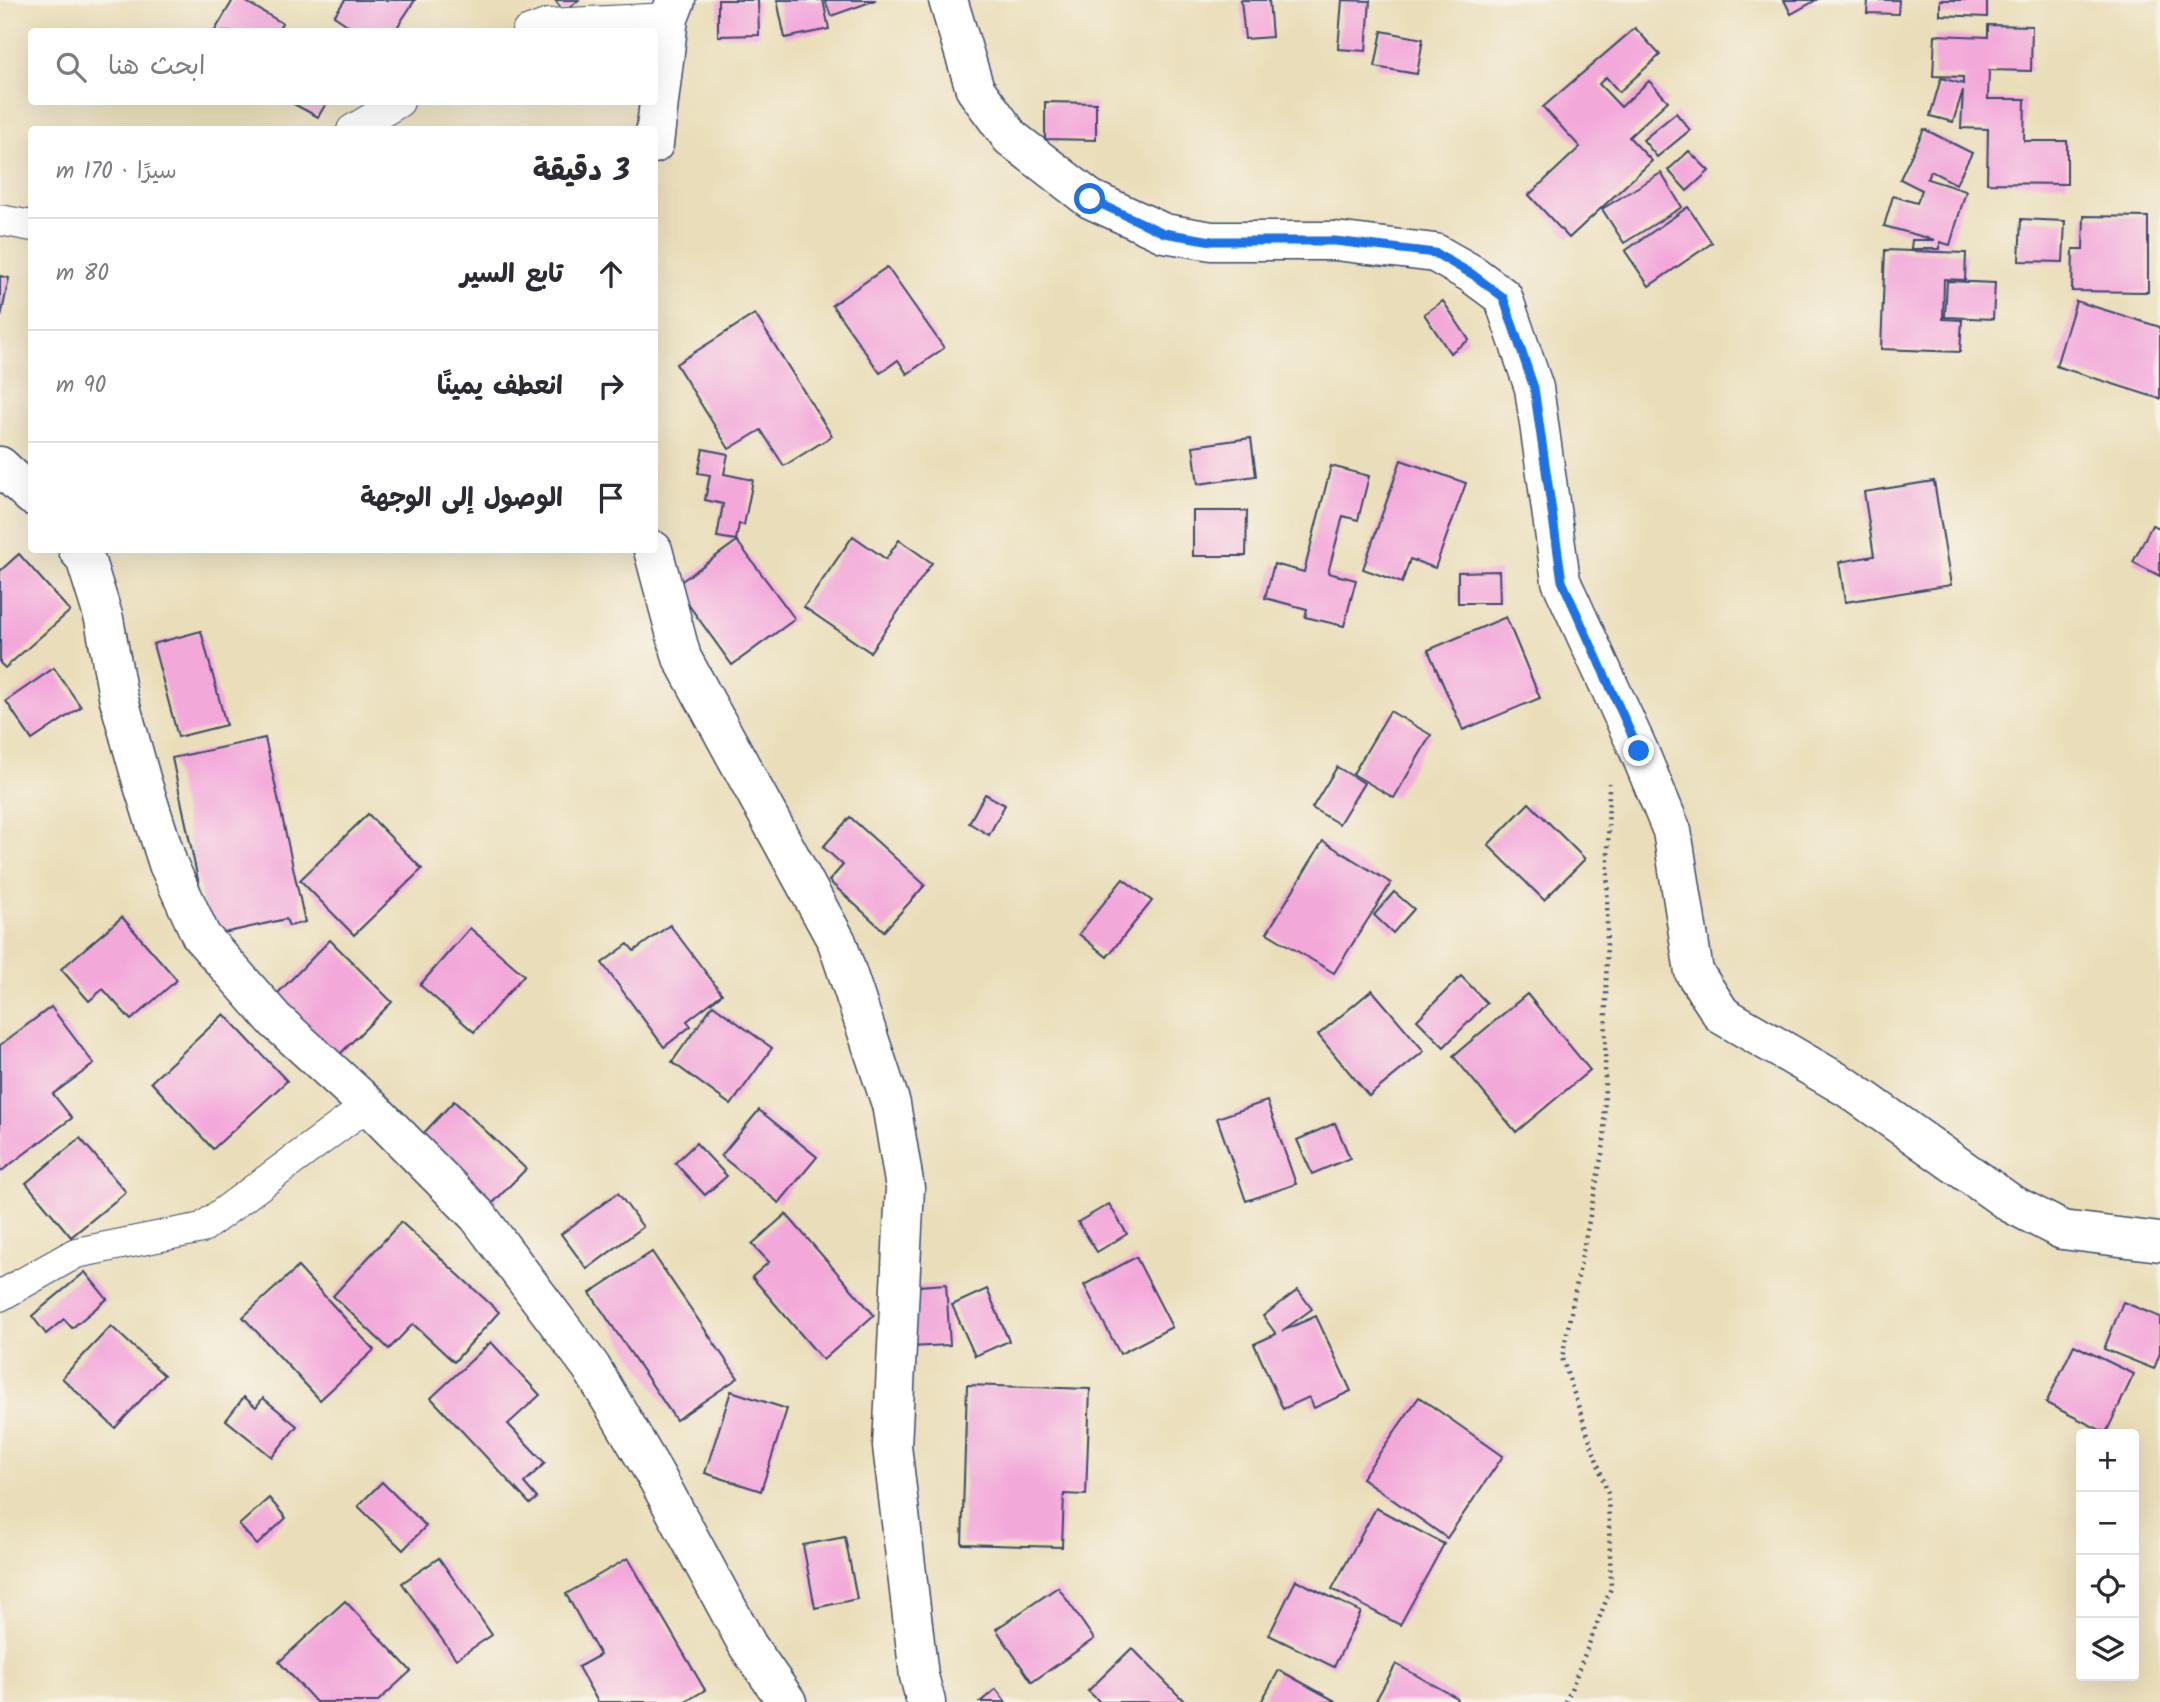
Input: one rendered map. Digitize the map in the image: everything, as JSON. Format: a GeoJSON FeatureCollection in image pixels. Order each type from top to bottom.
{"type":"FeatureCollection","features":[{"type":"Feature","properties":{"kind":"street"},"geometry":{"type":"LineString","coordinates":[[948,0],[975,89],[1011,138],[1090,199],[1164,233],[1212,241],[1335,241],[1435,253],[1472,274],[1503,297],[1534,388],[1562,581],[1672,831],[1694,972],[1722,1015],[1848,1088],[2010,1203],[2062,1230],[2160,1242]]}},
{"type":"Feature","properties":{"kind":"street"},"geometry":{"type":"LineString","coordinates":[[538,28],[548,24],[673,9],[657,126]]}},
{"type":"Feature","properties":{"kind":"street"},"geometry":{"type":"LineString","coordinates":[[359,126],[394,105]]}},
{"type":"Feature","properties":{"kind":"street"},"geometry":{"type":"LineString","coordinates":[[0,220],[28,225]]}},
{"type":"Feature","properties":{"kind":"street"},"geometry":{"type":"LineString","coordinates":[[0,466],[28,492]]}},
{"type":"Feature","properties":{"kind":"street"},"geometry":{"type":"LineString","coordinates":[[81,553],[85,558],[104,620],[118,696],[145,794],[168,864],[201,936],[275,1020],[368,1105],[478,1216],[591,1367],[657,1478],[748,1646],[786,1702]]}},
{"type":"Feature","properties":{"kind":"street"},"geometry":{"type":"LineString","coordinates":[[654,553],[682,658],[836,942],[891,1104],[905,1188],[892,1446],[919,1676],[926,1702]]}},
{"type":"Feature","properties":{"kind":"street"},"geometry":{"type":"LineString","coordinates":[[0,1296],[76,1253],[202,1228],[368,1105]]}},
{"type":"Feature","properties":{"kind":"path"},"geometry":{"type":"LineString","coordinates":[[1566,1702],[1611,1588],[1608,1494],[1562,1358],[1604,1144],[1609,781]]}},
{"type":"Feature","properties":{"kind":"building"},"geometry":{"type":"Polygon","coordinates":[[[233,0],[243,0],[282,23],[279,28],[216,28],[233,0]]]}},
{"type":"Feature","properties":{"kind":"building"},"geometry":{"type":"Polygon","coordinates":[[[345,0],[415,0],[397,28],[352,28],[334,16],[345,0]]]}},
{"type":"Feature","properties":{"kind":"building"},"geometry":{"type":"Polygon","coordinates":[[[555,0],[579,0],[564,12],[555,0]]]}},
{"type":"Feature","properties":{"kind":"building"},"geometry":{"type":"Polygon","coordinates":[[[718,0],[758,0],[759,35],[718,36],[718,0]]]}},
{"type":"Feature","properties":{"kind":"building"},"geometry":{"type":"Polygon","coordinates":[[[777,0],[823,0],[829,29],[785,38],[777,0]]]}},
{"type":"Feature","properties":{"kind":"building"},"geometry":{"type":"Polygon","coordinates":[[[825,0],[876,0],[831,16],[825,0]]]}},
{"type":"Feature","properties":{"kind":"building"},"geometry":{"type":"Polygon","coordinates":[[[1241,0],[1269,0],[1272,37],[1245,39],[1241,0]]]}},
{"type":"Feature","properties":{"kind":"building"},"geometry":{"type":"Polygon","coordinates":[[[1342,0],[1370,1],[1366,51],[1338,49],[1342,0]]]}},
{"type":"Feature","properties":{"kind":"building"},"geometry":{"type":"Polygon","coordinates":[[[1784,0],[1816,0],[1791,14],[1784,0]]]}},
{"type":"Feature","properties":{"kind":"building"},"geometry":{"type":"Polygon","coordinates":[[[1868,0],[1899,0],[1898,14],[1867,13],[1868,0]]]}},
{"type":"Feature","properties":{"kind":"building"},"geometry":{"type":"Polygon","coordinates":[[[1940,0],[1987,0],[1987,17],[1940,15],[1940,0]]]}},
{"type":"Feature","properties":{"kind":"building"},"geometry":{"type":"Polygon","coordinates":[[[1988,25],[2032,26],[2031,71],[1989,70],[1988,99],[2025,99],[2024,141],[2067,141],[2067,184],[1987,183],[1988,129],[1961,128],[1963,90],[1953,122],[1930,116],[1941,78],[1963,84],[1963,77],[1933,76],[1935,35],[1988,37],[1988,25]]]}},
{"type":"Feature","properties":{"kind":"building"},"geometry":{"type":"Polygon","coordinates":[[[1635,28],[1660,55],[1619,92],[1606,77],[1599,84],[1621,107],[1649,81],[1668,101],[1629,137],[1652,161],[1569,238],[1529,195],[1580,147],[1543,107],[1635,28]]]}},
{"type":"Feature","properties":{"kind":"building"},"geometry":{"type":"Polygon","coordinates":[[[1382,31],[1423,39],[1417,74],[1375,67],[1382,31]]]}},
{"type":"Feature","properties":{"kind":"building"},"geometry":{"type":"Polygon","coordinates":[[[1045,102],[1096,103],[1096,140],[1045,139],[1045,102]]]}},
{"type":"Feature","properties":{"kind":"building"},"geometry":{"type":"Polygon","coordinates":[[[296,105],[325,105],[318,117],[296,105]]]}},
{"type":"Feature","properties":{"kind":"building"},"geometry":{"type":"Polygon","coordinates":[[[1676,113],[1690,130],[1657,157],[1643,140],[1676,113]]]}},
{"type":"Feature","properties":{"kind":"building"},"geometry":{"type":"Polygon","coordinates":[[[1924,129],[1972,153],[1956,184],[1931,171],[1927,179],[1966,191],[1950,245],[1940,242],[1940,249],[1911,249],[1912,240],[1935,240],[1884,226],[1893,196],[1917,203],[1922,190],[1900,179],[1924,129]]]}},
{"type":"Feature","properties":{"kind":"building"},"geometry":{"type":"Polygon","coordinates":[[[1689,151],[1709,171],[1687,191],[1668,170],[1689,151]]]}},
{"type":"Feature","properties":{"kind":"building"},"geometry":{"type":"Polygon","coordinates":[[[1661,173],[1682,207],[1624,243],[1602,209],[1661,173]]]}},
{"type":"Feature","properties":{"kind":"building"},"geometry":{"type":"Polygon","coordinates":[[[1688,207],[1712,243],[1649,286],[1625,251],[1688,207]]]}},
{"type":"Feature","properties":{"kind":"building"},"geometry":{"type":"Polygon","coordinates":[[[2084,216],[2148,217],[2148,292],[2072,291],[2073,249],[2083,249],[2084,216]]]}},
{"type":"Feature","properties":{"kind":"building"},"geometry":{"type":"Polygon","coordinates":[[[2021,219],[2065,221],[2063,262],[2019,261],[2021,219]]]}},
{"type":"Feature","properties":{"kind":"building"},"geometry":{"type":"Polygon","coordinates":[[[1885,250],[1966,253],[1965,280],[1944,279],[1943,319],[1962,320],[1960,352],[1881,349],[1885,250]]]}},
{"type":"Feature","properties":{"kind":"building"},"geometry":{"type":"Polygon","coordinates":[[[887,267],[944,348],[907,374],[898,360],[880,373],[832,305],[887,267]]]}},
{"type":"Feature","properties":{"kind":"building"},"geometry":{"type":"Polygon","coordinates":[[[0,276],[9,278],[1,317],[0,317],[0,276]]]}},
{"type":"Feature","properties":{"kind":"building"},"geometry":{"type":"Polygon","coordinates":[[[1947,281],[1995,283],[1993,319],[1945,317],[1947,281]]]}},
{"type":"Feature","properties":{"kind":"building"},"geometry":{"type":"Polygon","coordinates":[[[1443,301],[1469,340],[1450,353],[1424,314],[1443,301]]]}},
{"type":"Feature","properties":{"kind":"building"},"geometry":{"type":"Polygon","coordinates":[[[2076,301],[2160,327],[2160,399],[2056,366],[2076,301]]]}},
{"type":"Feature","properties":{"kind":"building"},"geometry":{"type":"Polygon","coordinates":[[[755,314],[832,436],[784,466],[761,430],[729,449],[676,364],[755,314]]]}},
{"type":"Feature","properties":{"kind":"building"},"geometry":{"type":"Polygon","coordinates":[[[1251,438],[1256,476],[1198,484],[1193,446],[1251,438]]]}},
{"type":"Feature","properties":{"kind":"building"},"geometry":{"type":"Polygon","coordinates":[[[703,449],[728,454],[724,474],[753,480],[744,525],[739,524],[736,540],[717,537],[723,504],[705,500],[710,475],[698,473],[703,449]]]}},
{"type":"Feature","properties":{"kind":"building"},"geometry":{"type":"Polygon","coordinates":[[[1401,460],[1466,483],[1435,568],[1410,559],[1402,583],[1363,569],[1401,460]]]}},
{"type":"Feature","properties":{"kind":"building"},"geometry":{"type":"Polygon","coordinates":[[[1331,466],[1369,476],[1358,520],[1343,516],[1328,573],[1356,580],[1344,626],[1305,617],[1307,609],[1265,598],[1274,564],[1304,572],[1331,466]]]}},
{"type":"Feature","properties":{"kind":"building"},"geometry":{"type":"Polygon","coordinates":[[[1934,481],[1951,585],[1845,602],[1839,562],[1874,556],[1864,492],[1934,481]]]}},
{"type":"Feature","properties":{"kind":"building"},"geometry":{"type":"Polygon","coordinates":[[[1193,511],[1247,511],[1246,556],[1193,556],[1193,511]]]}},
{"type":"Feature","properties":{"kind":"building"},"geometry":{"type":"Polygon","coordinates":[[[2152,525],[2160,528],[2160,576],[2133,562],[2152,525]]]}},
{"type":"Feature","properties":{"kind":"building"},"geometry":{"type":"Polygon","coordinates":[[[853,536],[886,559],[899,540],[932,563],[870,652],[804,607],[853,536]]]}},
{"type":"Feature","properties":{"kind":"building"},"geometry":{"type":"Polygon","coordinates":[[[737,541],[795,619],[732,665],[675,586],[737,541]]]}},
{"type":"Feature","properties":{"kind":"building"},"geometry":{"type":"Polygon","coordinates":[[[19,554],[70,611],[5,668],[0,663],[0,571],[19,554]]]}},
{"type":"Feature","properties":{"kind":"building"},"geometry":{"type":"Polygon","coordinates":[[[1499,571],[1500,603],[1458,603],[1458,572],[1499,571]]]}},
{"type":"Feature","properties":{"kind":"building"},"geometry":{"type":"Polygon","coordinates":[[[1506,617],[1540,698],[1463,730],[1428,650],[1506,617]]]}},
{"type":"Feature","properties":{"kind":"building"},"geometry":{"type":"Polygon","coordinates":[[[201,631],[226,725],[178,737],[153,644],[201,631]]]}},
{"type":"Feature","properties":{"kind":"building"},"geometry":{"type":"Polygon","coordinates":[[[54,668],[81,707],[32,740],[6,701],[54,668]]]}},
{"type":"Feature","properties":{"kind":"building"},"geometry":{"type":"Polygon","coordinates":[[[1390,711],[1431,735],[1394,798],[1353,774],[1390,711]]]}},
{"type":"Feature","properties":{"kind":"building"},"geometry":{"type":"Polygon","coordinates":[[[265,738],[305,922],[289,926],[286,919],[210,936],[172,758],[265,738]]]}},
{"type":"Feature","properties":{"kind":"building"},"geometry":{"type":"Polygon","coordinates":[[[1337,767],[1364,783],[1339,824],[1312,808],[1337,767]]]}},
{"type":"Feature","properties":{"kind":"building"},"geometry":{"type":"Polygon","coordinates":[[[985,794],[1005,805],[989,835],[969,823],[985,794]]]}},
{"type":"Feature","properties":{"kind":"building"},"geometry":{"type":"Polygon","coordinates":[[[1529,803],[1585,859],[1544,900],[1488,845],[1529,803]]]}},
{"type":"Feature","properties":{"kind":"building"},"geometry":{"type":"Polygon","coordinates":[[[368,814],[422,869],[354,935],[300,880],[368,814]]]}},
{"type":"Feature","properties":{"kind":"building"},"geometry":{"type":"Polygon","coordinates":[[[850,817],[925,885],[884,931],[829,881],[843,865],[823,847],[850,817]]]}},
{"type":"Feature","properties":{"kind":"building"},"geometry":{"type":"Polygon","coordinates":[[[1323,841],[1391,883],[1334,973],[1267,933],[1323,841]]]}},
{"type":"Feature","properties":{"kind":"building"},"geometry":{"type":"Polygon","coordinates":[[[1123,879],[1152,901],[1107,957],[1079,934],[1123,879]]]}},
{"type":"Feature","properties":{"kind":"building"},"geometry":{"type":"Polygon","coordinates":[[[1394,892],[1414,909],[1393,933],[1374,915],[1394,892]]]}},
{"type":"Feature","properties":{"kind":"building"},"geometry":{"type":"Polygon","coordinates":[[[122,917],[177,980],[131,1020],[103,989],[89,1001],[61,969],[122,917]]]}},
{"type":"Feature","properties":{"kind":"building"},"geometry":{"type":"Polygon","coordinates":[[[670,925],[722,994],[687,1021],[691,1026],[664,1047],[602,963],[628,944],[634,951],[670,925]]]}},
{"type":"Feature","properties":{"kind":"building"},"geometry":{"type":"Polygon","coordinates":[[[470,928],[524,975],[474,1032],[420,985],[470,928]]]}},
{"type":"Feature","properties":{"kind":"building"},"geometry":{"type":"Polygon","coordinates":[[[330,940],[392,1002],[335,1059],[274,997],[330,940]]]}},
{"type":"Feature","properties":{"kind":"building"},"geometry":{"type":"Polygon","coordinates":[[[1461,976],[1487,1003],[1444,1047],[1417,1020],[1461,976]]]}},
{"type":"Feature","properties":{"kind":"building"},"geometry":{"type":"Polygon","coordinates":[[[1372,990],[1424,1051],[1369,1096],[1318,1035],[1372,990]]]}},
{"type":"Feature","properties":{"kind":"building"},"geometry":{"type":"Polygon","coordinates":[[[1527,994],[1590,1070],[1516,1132],[1453,1056],[1527,994]]]}},
{"type":"Feature","properties":{"kind":"building"},"geometry":{"type":"Polygon","coordinates":[[[713,1005],[772,1048],[731,1105],[672,1062],[713,1005]]]}},
{"type":"Feature","properties":{"kind":"building"},"geometry":{"type":"Polygon","coordinates":[[[51,1007],[94,1064],[53,1094],[72,1118],[0,1172],[0,1045],[51,1007]]]}},
{"type":"Feature","properties":{"kind":"building"},"geometry":{"type":"Polygon","coordinates":[[[224,1014],[287,1081],[213,1149],[151,1082],[224,1014]]]}},
{"type":"Feature","properties":{"kind":"building"},"geometry":{"type":"Polygon","coordinates":[[[454,1101],[526,1169],[490,1206],[419,1138],[454,1101]]]}},
{"type":"Feature","properties":{"kind":"building"},"geometry":{"type":"Polygon","coordinates":[[[1267,1101],[1296,1184],[1246,1201],[1217,1118],[1267,1101]]]}},
{"type":"Feature","properties":{"kind":"building"},"geometry":{"type":"Polygon","coordinates":[[[759,1110],[817,1157],[779,1203],[721,1156],[759,1110]]]}},
{"type":"Feature","properties":{"kind":"building"},"geometry":{"type":"Polygon","coordinates":[[[1335,1123],[1350,1158],[1312,1174],[1297,1140],[1335,1123]]]}},
{"type":"Feature","properties":{"kind":"building"},"geometry":{"type":"Polygon","coordinates":[[[80,1138],[126,1192],[71,1237],[26,1183],[80,1138]]]}},
{"type":"Feature","properties":{"kind":"building"},"geometry":{"type":"Polygon","coordinates":[[[696,1143],[727,1176],[705,1195],[675,1163],[696,1143]]]}},
{"type":"Feature","properties":{"kind":"building"},"geometry":{"type":"Polygon","coordinates":[[[618,1193],[643,1227],[587,1269],[561,1234],[618,1193]]]}},
{"type":"Feature","properties":{"kind":"building"},"geometry":{"type":"Polygon","coordinates":[[[1109,1204],[1127,1234],[1097,1252],[1078,1222],[1109,1204]]]}},
{"type":"Feature","properties":{"kind":"building"},"geometry":{"type":"Polygon","coordinates":[[[786,1214],[874,1315],[823,1360],[752,1277],[769,1262],[752,1244],[786,1214]]]}},
{"type":"Feature","properties":{"kind":"building"},"geometry":{"type":"Polygon","coordinates":[[[401,1222],[499,1312],[454,1362],[413,1324],[389,1349],[333,1296],[401,1222]]]}},
{"type":"Feature","properties":{"kind":"building"},"geometry":{"type":"Polygon","coordinates":[[[652,1252],[738,1378],[676,1420],[590,1293],[652,1252]]]}},
{"type":"Feature","properties":{"kind":"building"},"geometry":{"type":"Polygon","coordinates":[[[1136,1257],[1172,1327],[1120,1354],[1084,1285],[1136,1257]]]}},
{"type":"Feature","properties":{"kind":"building"},"geometry":{"type":"Polygon","coordinates":[[[298,1267],[374,1350],[320,1400],[243,1317],[298,1267]]]}},
{"type":"Feature","properties":{"kind":"building"},"geometry":{"type":"Polygon","coordinates":[[[85,1272],[107,1299],[72,1328],[64,1319],[46,1334],[32,1316],[85,1272]]]}},
{"type":"Feature","properties":{"kind":"building"},"geometry":{"type":"Polygon","coordinates":[[[946,1284],[950,1345],[909,1347],[905,1287],[946,1284]]]}},
{"type":"Feature","properties":{"kind":"building"},"geometry":{"type":"Polygon","coordinates":[[[987,1289],[1009,1341],[975,1356],[952,1305],[987,1289]]]}},
{"type":"Feature","properties":{"kind":"building"},"geometry":{"type":"Polygon","coordinates":[[[1298,1290],[1312,1309],[1282,1331],[1316,1316],[1351,1391],[1314,1408],[1309,1397],[1283,1409],[1254,1344],[1276,1334],[1263,1316],[1298,1290]]]}},
{"type":"Feature","properties":{"kind":"building"},"geometry":{"type":"Polygon","coordinates":[[[2123,1302],[2160,1317],[2160,1353],[2154,1369],[2104,1349],[2123,1302]]]}},
{"type":"Feature","properties":{"kind":"building"},"geometry":{"type":"Polygon","coordinates":[[[111,1326],[164,1375],[115,1428],[62,1378],[111,1326]]]}},
{"type":"Feature","properties":{"kind":"building"},"geometry":{"type":"Polygon","coordinates":[[[491,1342],[540,1395],[508,1424],[545,1463],[524,1483],[537,1498],[530,1504],[431,1398],[491,1342]]]}},
{"type":"Feature","properties":{"kind":"building"},"geometry":{"type":"Polygon","coordinates":[[[2074,1345],[2134,1374],[2108,1429],[2098,1429],[2046,1403],[2074,1345]]]}},
{"type":"Feature","properties":{"kind":"building"},"geometry":{"type":"Polygon","coordinates":[[[967,1385],[1090,1389],[1086,1495],[1064,1494],[1062,1547],[962,1544],[967,1385]]]}},
{"type":"Feature","properties":{"kind":"building"},"geometry":{"type":"Polygon","coordinates":[[[731,1391],[787,1409],[761,1491],[705,1473],[731,1391]]]}},
{"type":"Feature","properties":{"kind":"building"},"geometry":{"type":"Polygon","coordinates":[[[244,1397],[256,1407],[263,1398],[297,1426],[272,1457],[226,1420],[244,1397]]]}},
{"type":"Feature","properties":{"kind":"building"},"geometry":{"type":"Polygon","coordinates":[[[1419,1397],[1503,1456],[1447,1538],[1362,1478],[1419,1397]]]}},
{"type":"Feature","properties":{"kind":"building"},"geometry":{"type":"Polygon","coordinates":[[[382,1482],[426,1526],[403,1550],[358,1506],[382,1482]]]}},
{"type":"Feature","properties":{"kind":"building"},"geometry":{"type":"Polygon","coordinates":[[[269,1498],[286,1518],[257,1545],[239,1525],[269,1498]]]}},
{"type":"Feature","properties":{"kind":"building"},"geometry":{"type":"Polygon","coordinates":[[[1376,1508],[1444,1544],[1400,1625],[1332,1589],[1376,1508]]]}},
{"type":"Feature","properties":{"kind":"building"},"geometry":{"type":"Polygon","coordinates":[[[845,1537],[857,1599],[815,1608],[803,1545],[845,1537]]]}},
{"type":"Feature","properties":{"kind":"building"},"geometry":{"type":"Polygon","coordinates":[[[439,1558],[492,1635],[456,1659],[402,1583],[439,1558]]]}},
{"type":"Feature","properties":{"kind":"building"},"geometry":{"type":"Polygon","coordinates":[[[628,1558],[705,1690],[685,1702],[598,1702],[578,1667],[600,1655],[566,1594],[628,1558]]]}},
{"type":"Feature","properties":{"kind":"building"},"geometry":{"type":"Polygon","coordinates":[[[1296,1580],[1361,1612],[1334,1667],[1269,1635],[1296,1580]]]}},
{"type":"Feature","properties":{"kind":"building"},"geometry":{"type":"Polygon","coordinates":[[[1058,1587],[1094,1639],[1032,1682],[996,1629],[1058,1587]]]}},
{"type":"Feature","properties":{"kind":"building"},"geometry":{"type":"Polygon","coordinates":[[[345,1601],[411,1671],[377,1702],[316,1702],[279,1662],[345,1601]]]}},
{"type":"Feature","properties":{"kind":"building"},"geometry":{"type":"Polygon","coordinates":[[[1132,1648],[1185,1702],[1100,1702],[1088,1691],[1132,1648]]]}},
{"type":"Feature","properties":{"kind":"building"},"geometry":{"type":"Polygon","coordinates":[[[1396,1664],[1457,1698],[1455,1702],[1375,1702],[1396,1664]]]}},
{"type":"Feature","properties":{"kind":"building"},"geometry":{"type":"Polygon","coordinates":[[[1279,1670],[1337,1702],[1261,1702],[1279,1670]]]}},
{"type":"Feature","properties":{"kind":"building"},"geometry":{"type":"Polygon","coordinates":[[[996,1689],[1006,1702],[980,1702],[996,1689]]]}},
{"type":"Feature","properties":{"kind":"route"},"geometry":{"type":"LineString","coordinates":[[1090,199],[1164,233],[1212,241],[1335,241],[1435,253],[1472,274],[1503,297],[1534,388],[1562,581],[1639,751]]}}]}
